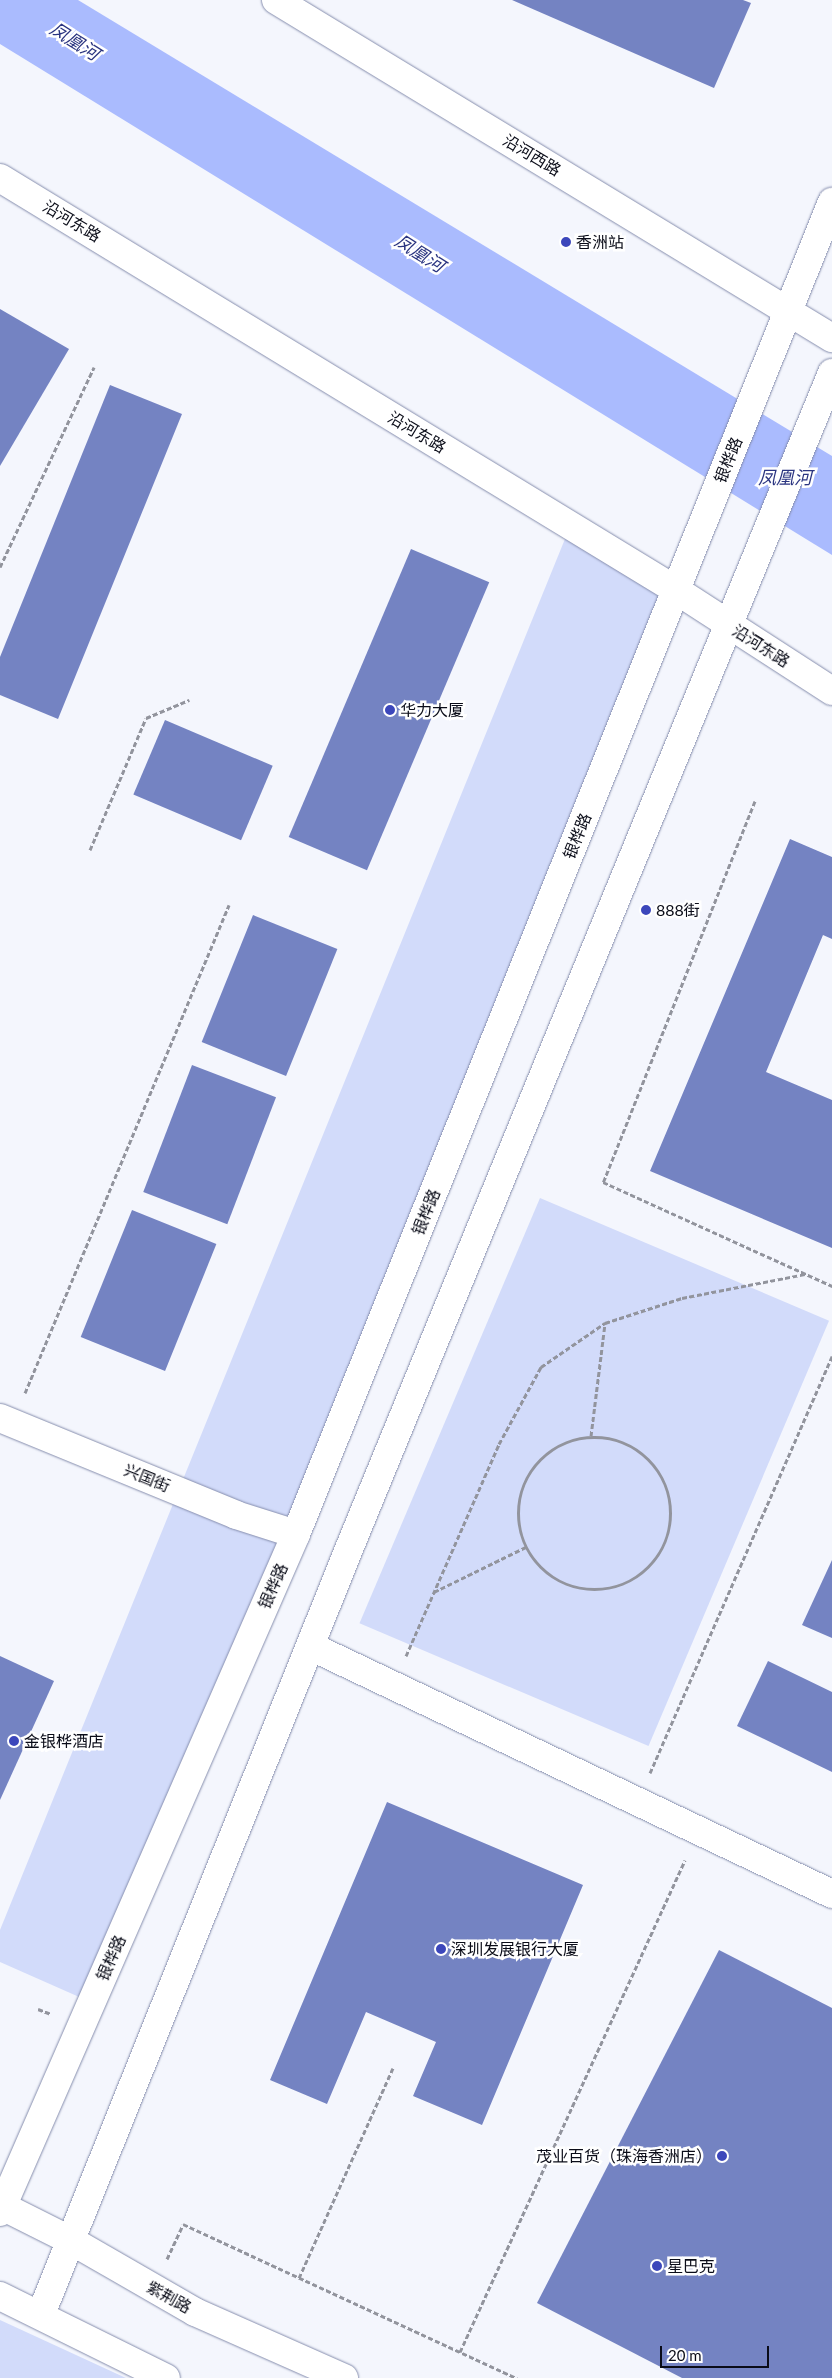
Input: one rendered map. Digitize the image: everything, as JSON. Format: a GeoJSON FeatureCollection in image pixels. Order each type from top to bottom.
{"type":"FeatureCollection","features":[{"type":"Feature","properties":{"kind":"main road","name":"沿河西路"},"geometry":{"type":"LineString","coordinates":[[276,0],[832,338]]}},
{"type":"Feature","properties":{"kind":"main road","name":"沿河东路"},"geometry":{"type":"LineString","coordinates":[[0,178],[676,590],[832,691]]}},
{"type":"Feature","properties":{"kind":"main road","name":"银桦路"},"geometry":{"type":"LineString","coordinates":[[1,2208],[296,1534],[832,202]]}},
{"type":"Feature","properties":{"kind":"main road"},"geometry":{"type":"LineString","coordinates":[[41,2314],[310,1646],[832,373]]}},
{"type":"Feature","properties":{"kind":"main road","name":"兴国街"},"geometry":{"type":"LineString","coordinates":[[6,1421],[236,1515],[296,1534]]}},
{"type":"Feature","properties":{"kind":"main road"},"geometry":{"type":"LineString","coordinates":[[310,1646],[832,1894]]}},
{"type":"Feature","properties":{"kind":"main road","name":"紫荆路"},"geometry":{"type":"LineString","coordinates":[[1,2208],[70,2240],[195,2312],[344,2378]]}},
{"type":"Feature","properties":{"kind":"main road"},"geometry":{"type":"LineString","coordinates":[[0,2296],[41,2314],[166,2378]]}},
{"type":"Feature","properties":{"kind":"path"},"geometry":{"type":"LineString","coordinates":[[0,567],[94,367]]}},
{"type":"Feature","properties":{"kind":"path"},"geometry":{"type":"LineString","coordinates":[[90,850],[146,718],[189,700]]}},
{"type":"Feature","properties":{"kind":"path"},"geometry":{"type":"LineString","coordinates":[[755,800],[604,1182],[832,1286]]}},
{"type":"Feature","properties":{"kind":"path"},"geometry":{"type":"LineString","coordinates":[[6,1421],[229,905]]}},
{"type":"Feature","properties":{"kind":"path"},"geometry":{"type":"LineString","coordinates":[[393,1685],[499,1444],[541,1367],[605,1323],[682,1298],[806,1274]]}},
{"type":"Feature","properties":{"kind":"path"},"geometry":{"type":"LineString","coordinates":[[591,1436],[605,1323]]}},
{"type":"Feature","properties":{"kind":"path"},"geometry":{"type":"LineString","coordinates":[[637,1801],[832,1356]]}},
{"type":"Feature","properties":{"kind":"path"},"geometry":{"type":"LineString","coordinates":[[591,1436],[616,1440],[639,1451],[656,1469],[667,1492],[669,1518],[664,1542],[651,1563],[632,1579],[609,1588],[584,1589],[560,1582],[540,1568],[526,1547],[518,1523],[519,1499],[528,1475],[544,1455],[566,1442],[591,1436]]}},
{"type":"Feature","properties":{"kind":"path"},"geometry":{"type":"LineString","coordinates":[[433,1592],[526,1547]]}},
{"type":"Feature","properties":{"kind":"path"},"geometry":{"type":"LineString","coordinates":[[460,2352],[698,1830]]}},
{"type":"Feature","properties":{"kind":"path"},"geometry":{"type":"LineString","coordinates":[[299,2278],[392,2068]]}},
{"type":"Feature","properties":{"kind":"path"},"geometry":{"type":"LineString","coordinates":[[167,2260],[183,2224],[517,2378]]}},
{"type":"Feature","properties":{"kind":"shaded area"},"geometry":{"type":"Polygon","coordinates":[[[569,529],[670,591],[294,1532],[86,2000],[0,1962],[0,1930],[569,529]]]}},
{"type":"Feature","properties":{"kind":"shaded area"},"geometry":{"type":"Polygon","coordinates":[[[540,1198],[829,1321],[649,1746],[359,1623],[540,1198]]]}},
{"type":"Feature","properties":{"kind":"shaded area"},"geometry":{"type":"Polygon","coordinates":[[[0,2320],[126,2378],[0,2378],[0,2320]]]}},
{"type":"Feature","properties":{"kind":"water","name":"凤凰河"},"geometry":{"type":"Polygon","coordinates":[[[0,0],[78,0],[832,456],[832,555],[0,44],[0,0]]]}},
{"type":"Feature","properties":{"kind":"building"},"geometry":{"type":"Polygon","coordinates":[[[512,0],[743,0],[751,3],[714,88],[512,0]]]}},
{"type":"Feature","properties":{"kind":"building"},"geometry":{"type":"Polygon","coordinates":[[[0,309],[69,349],[0,466],[0,309]]]}},
{"type":"Feature","properties":{"kind":"building"},"geometry":{"type":"Polygon","coordinates":[[[110,385],[182,414],[58,719],[0,695],[0,657],[110,385]]]}},
{"type":"Feature","properties":{"kind":"building","name":"华力大厦"},"geometry":{"type":"Polygon","coordinates":[[[411,549],[489,582],[367,870],[289,837],[411,549]]]}},
{"type":"Feature","properties":{"kind":"building"},"geometry":{"type":"Polygon","coordinates":[[[165,720],[273,766],[241,840],[133,795],[165,720]]]}},
{"type":"Feature","properties":{"kind":"building"},"geometry":{"type":"Polygon","coordinates":[[[790,839],[832,857],[832,939],[823,935],[766,1072],[832,1100],[832,1248],[650,1171],[790,839]]]}},
{"type":"Feature","properties":{"kind":"building"},"geometry":{"type":"Polygon","coordinates":[[[253,915],[337,949],[286,1076],[202,1042],[253,915]]]}},
{"type":"Feature","properties":{"kind":"building"},"geometry":{"type":"Polygon","coordinates":[[[192,1065],[276,1097],[227,1224],[143,1192],[192,1065]]]}},
{"type":"Feature","properties":{"kind":"building"},"geometry":{"type":"Polygon","coordinates":[[[132,1210],[216,1244],[165,1371],[81,1337],[132,1210]]]}},
{"type":"Feature","properties":{"kind":"building"},"geometry":{"type":"Polygon","coordinates":[[[832,1560],[832,1638],[802,1625],[832,1560]]]}},
{"type":"Feature","properties":{"kind":"building","name":"金银桦酒店"},"geometry":{"type":"Polygon","coordinates":[[[0,1656],[54,1681],[0,1800],[0,1656]]]}},
{"type":"Feature","properties":{"kind":"building"},"geometry":{"type":"Polygon","coordinates":[[[768,1661],[832,1692],[832,1772],[737,1726],[768,1661]]]}},
{"type":"Feature","properties":{"kind":"building","name":"深圳发展银行大厦"},"geometry":{"type":"Polygon","coordinates":[[[387,1802],[583,1885],[482,2125],[413,2096],[436,2042],[366,2012],[327,2104],[270,2080],[387,1802]]]}},
{"type":"Feature","properties":{"kind":"building","name":"茂业百货（珠海香洲店）"},"geometry":{"type":"Polygon","coordinates":[[[719,1950],[832,2008],[832,2378],[682,2378],[537,2303],[719,1950]]]}},
{"type":"Feature","properties":{"kind":"place","name":"香洲站"},"geometry":{"type":"Point","coordinates":[566,242]}},
{"type":"Feature","properties":{"kind":"place","name":"华力大厦"},"geometry":{"type":"Point","coordinates":[390,710]}},
{"type":"Feature","properties":{"kind":"place","name":"888街"},"geometry":{"type":"Point","coordinates":[646,910]}},
{"type":"Feature","properties":{"kind":"place","name":"金银桦酒店"},"geometry":{"type":"Point","coordinates":[14,1741]}},
{"type":"Feature","properties":{"kind":"place","name":"深圳发展银行大厦"},"geometry":{"type":"Point","coordinates":[441,1949]}},
{"type":"Feature","properties":{"kind":"place","name":"茂业百货（珠海香洲店）"},"geometry":{"type":"Point","coordinates":[722,2156]}},
{"type":"Feature","properties":{"kind":"place","name":"星巴克"},"geometry":{"type":"Point","coordinates":[657,2266]}}]}
